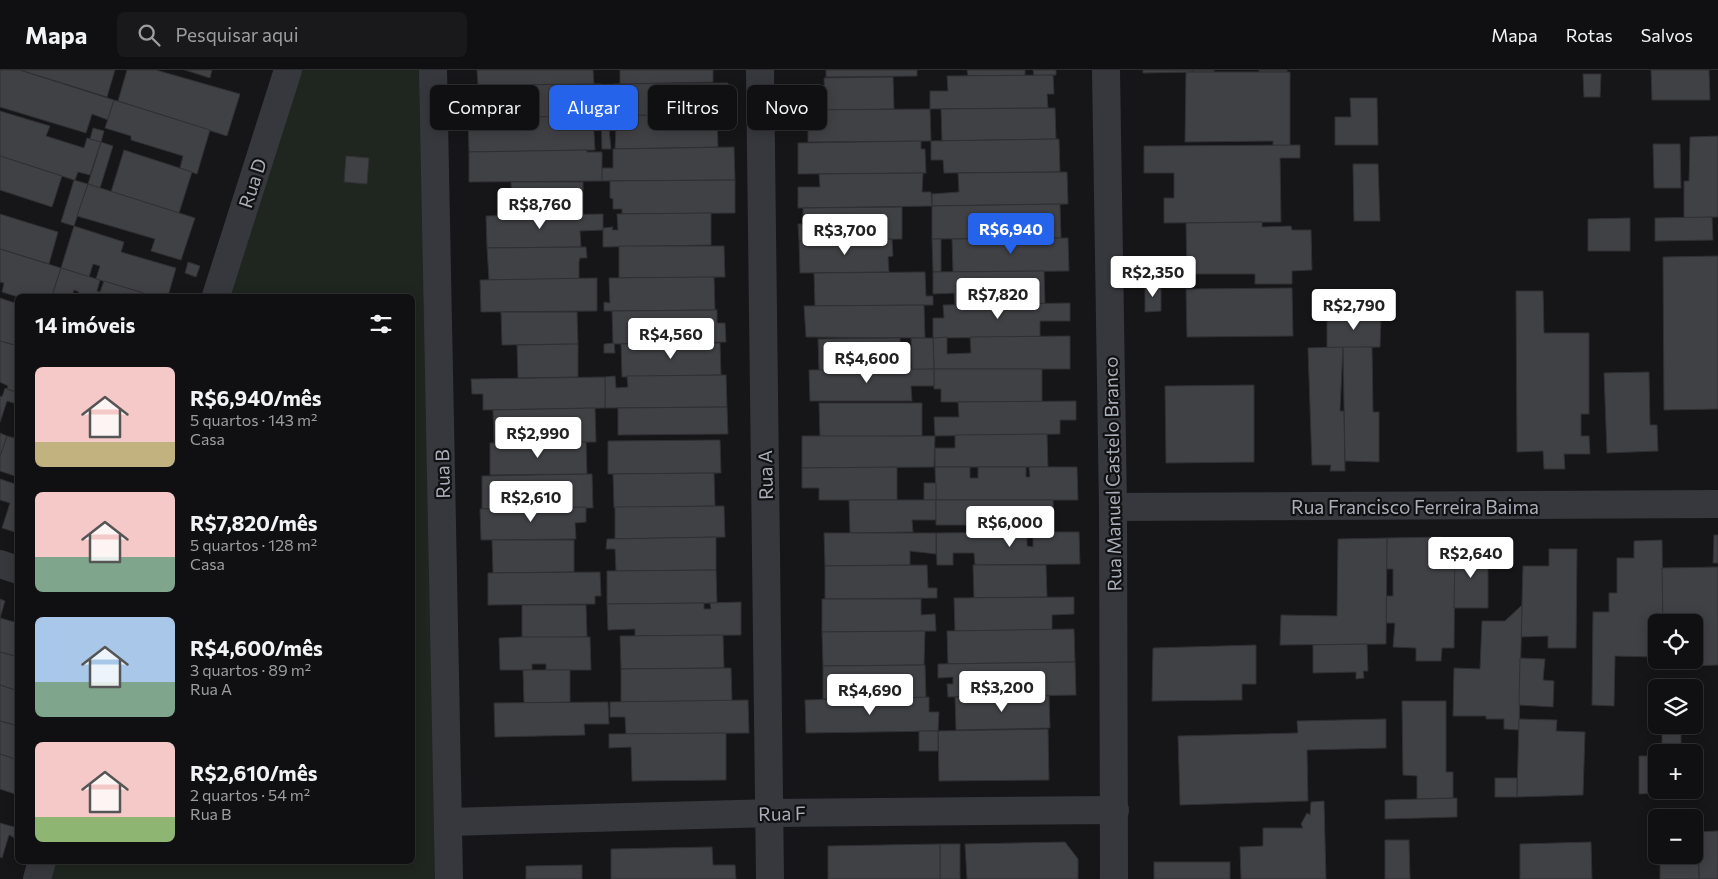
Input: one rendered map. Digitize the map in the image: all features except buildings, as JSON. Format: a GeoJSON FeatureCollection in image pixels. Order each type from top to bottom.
{"type":"FeatureCollection","features":[{"type":"Feature","properties":{"kind":"street","name":"Rua D"},"geometry":{"type":"LineString","coordinates":[[217,294],[288,70]]}},
{"type":"Feature","properties":{"kind":"street","name":"Rua B"},"geometry":{"type":"LineString","coordinates":[[433,70],[449,879]]}},
{"type":"Feature","properties":{"kind":"street","name":"Rua A"},"geometry":{"type":"LineString","coordinates":[[760,70],[770,879]]}},
{"type":"Feature","properties":{"kind":"street","name":"Rua Manuel Castelo Branco"},"geometry":{"type":"LineString","coordinates":[[1106,70],[1113,507],[1114,879]]}},
{"type":"Feature","properties":{"kind":"street","name":"Rua Francisco Ferreira Baima"},"geometry":{"type":"LineString","coordinates":[[1113,507],[1718,504]]}},
{"type":"Feature","properties":{"kind":"street"},"geometry":{"type":"LineString","coordinates":[[0,564],[15,569]]}},
{"type":"Feature","properties":{"kind":"street","name":"Rua F"},"geometry":{"type":"LineString","coordinates":[[449,822],[769,813],[1115,810]]}},
{"type":"Feature","properties":{"kind":"street"},"geometry":{"type":"LineString","coordinates":[[37,879],[41,864]]}},
{"type":"Feature","properties":{"kind":"shaded area"},"geometry":{"type":"Polygon","coordinates":[[[293,70],[428,70],[441,879],[41,879],[45,864],[415,864],[415,294],[223,294],[293,70]]]}}]}
